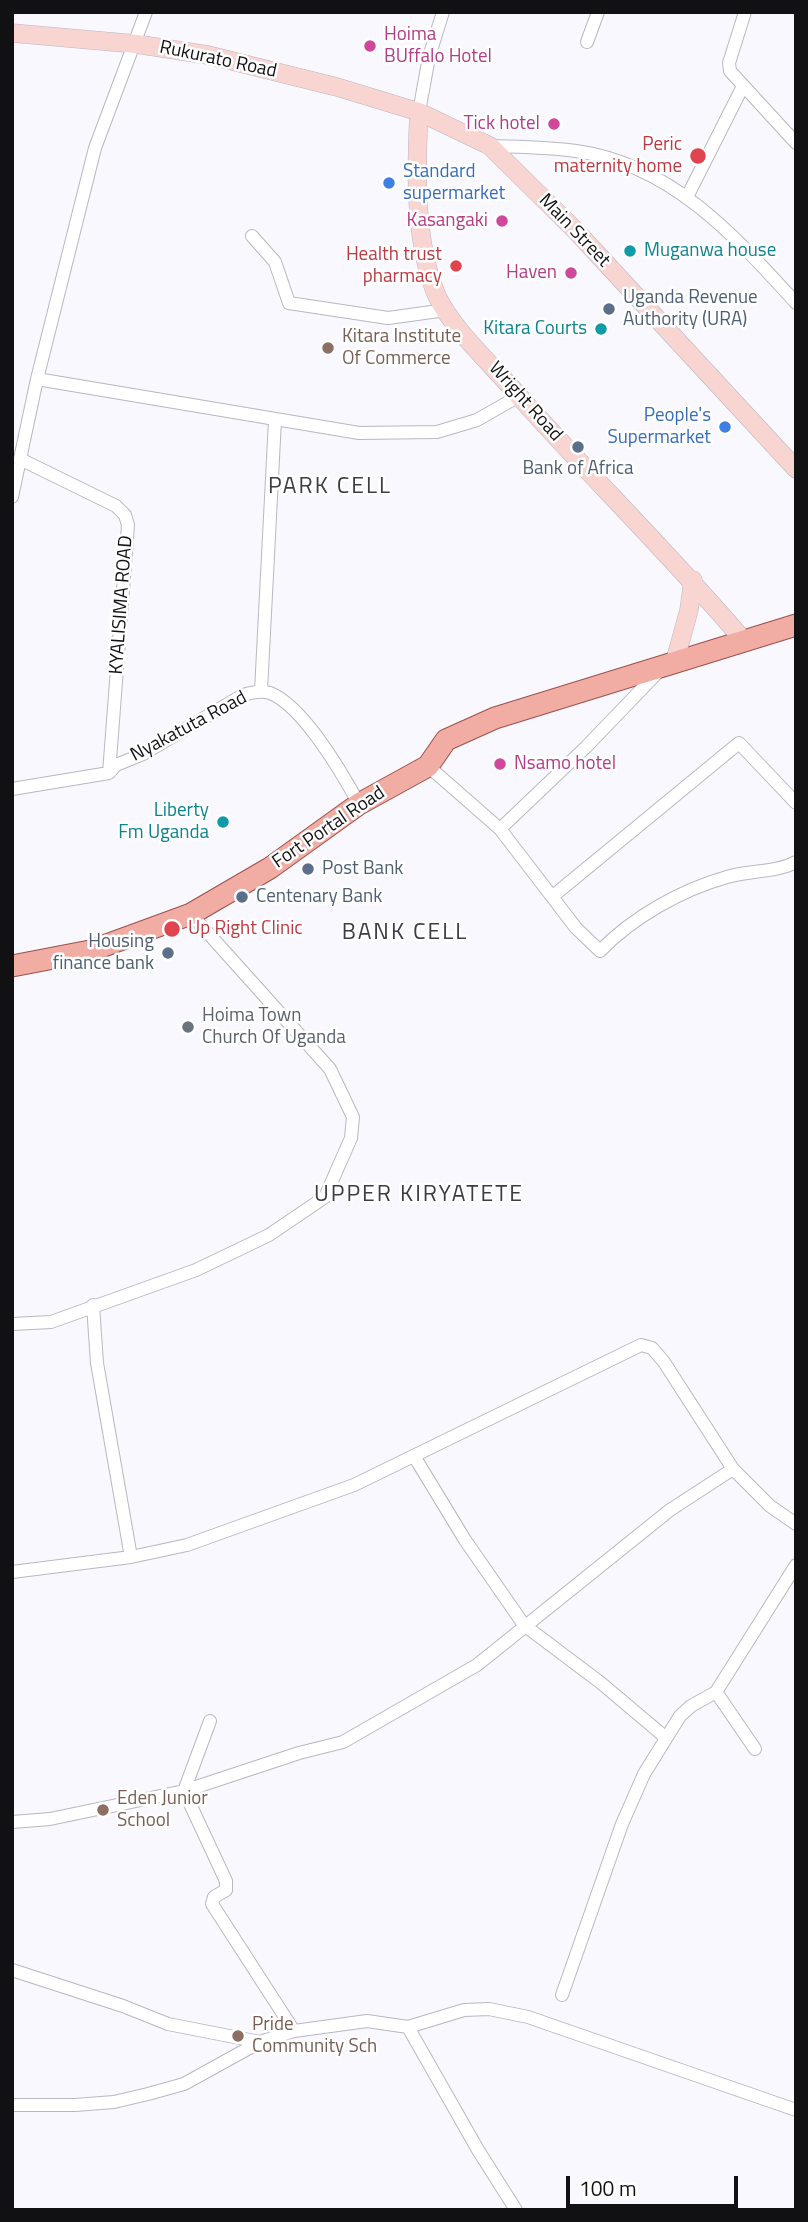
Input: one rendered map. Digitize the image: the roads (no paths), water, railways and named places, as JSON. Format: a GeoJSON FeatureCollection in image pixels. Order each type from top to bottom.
{"type":"FeatureCollection","features":[{"type":"Feature","properties":{"kind":"main road","name":"Fort Portal Road"},"geometry":{"type":"LineString","coordinates":[[12,966],[90,951],[191,914],[270,868],[359,804],[429,766],[446,740],[495,718],[796,625]]}},
{"type":"Feature","properties":{"kind":"street"},"geometry":{"type":"LineString","coordinates":[[12,497],[37,379],[95,149],[146,12]]}},
{"type":"Feature","properties":{"kind":"street"},"geometry":{"type":"LineString","coordinates":[[419,112],[429,57],[443,12]]}},
{"type":"Feature","properties":{"kind":"street"},"geometry":{"type":"LineString","coordinates":[[587,42],[598,12]]}},
{"type":"Feature","properties":{"kind":"street"},"geometry":{"type":"LineString","coordinates":[[745,12],[729,67],[734,78],[796,143]]}},
{"type":"Feature","properties":{"kind":"street","name":"Rukurato Road"},"geometry":{"type":"LineString","coordinates":[[12,33],[136,44],[208,55],[337,87],[419,112]]}},
{"type":"Feature","properties":{"kind":"street"},"geometry":{"type":"LineString","coordinates":[[687,197],[743,86]]}},
{"type":"Feature","properties":{"kind":"street","name":"Main Street"},"geometry":{"type":"LineString","coordinates":[[419,112],[490,146],[585,241],[796,469]]}},
{"type":"Feature","properties":{"kind":"street","name":"Wright Road"},"geometry":{"type":"LineString","coordinates":[[419,112],[417,187],[420,210],[431,276],[446,310],[519,396],[692,580],[744,641]]}},
{"type":"Feature","properties":{"kind":"street"},"geometry":{"type":"LineString","coordinates":[[490,146],[551,148],[602,156],[626,164],[687,197],[716,218],[796,303]]}},
{"type":"Feature","properties":{"kind":"street"},"geometry":{"type":"LineString","coordinates":[[252,236],[275,262],[289,303],[388,318],[446,310]]}},
{"type":"Feature","properties":{"kind":"street"},"geometry":{"type":"LineString","coordinates":[[37,379],[359,433],[422,434],[477,420],[519,396]]}},
{"type":"Feature","properties":{"kind":"street"},"geometry":{"type":"LineString","coordinates":[[261,691],[275,420]]}},
{"type":"Feature","properties":{"kind":"street","name":"KYALISIMA ROAD"},"geometry":{"type":"LineString","coordinates":[[20,459],[116,506],[125,516],[128,525],[109,772]]}},
{"type":"Feature","properties":{"kind":"street"},"geometry":{"type":"LineString","coordinates":[[500,829],[668,665],[690,610],[692,580]]}},
{"type":"Feature","properties":{"kind":"street","name":"Nyakatuta Road"},"geometry":{"type":"LineString","coordinates":[[12,789],[109,772],[243,695],[261,691],[280,700],[305,722],[359,804]]}},
{"type":"Feature","properties":{"kind":"street"},"geometry":{"type":"LineString","coordinates":[[553,896],[739,743],[796,803]]}},
{"type":"Feature","properties":{"kind":"street"},"geometry":{"type":"LineString","coordinates":[[429,766],[500,829],[576,929],[600,951],[616,935],[676,897],[725,877],[760,869],[783,869],[796,862]]}},
{"type":"Feature","properties":{"kind":"street"},"geometry":{"type":"LineString","coordinates":[[12,1324],[51,1321],[196,1270],[269,1235],[325,1198],[351,1138],[353,1116],[330,1069],[191,914]]}},
{"type":"Feature","properties":{"kind":"street"},"geometry":{"type":"LineString","coordinates":[[93,1305],[102,1397],[131,1557]]}},
{"type":"Feature","properties":{"kind":"street"},"geometry":{"type":"LineString","coordinates":[[12,1572],[131,1557],[187,1545],[354,1485],[642,1345],[652,1348],[664,1362],[733,1469],[769,1506],[796,1524]]}},
{"type":"Feature","properties":{"kind":"street"},"geometry":{"type":"LineString","coordinates":[[414,1456],[465,1540],[524,1625],[601,1683],[665,1737]]}},
{"type":"Feature","properties":{"kind":"street"},"geometry":{"type":"LineString","coordinates":[[12,1822],[50,1819],[184,1791],[299,1753],[343,1742],[477,1665],[670,1510],[733,1469]]}},
{"type":"Feature","properties":{"kind":"street"},"geometry":{"type":"LineString","coordinates":[[562,1995],[622,1824],[665,1737],[691,1706],[716,1692],[796,1565]]}},
{"type":"Feature","properties":{"kind":"street"},"geometry":{"type":"LineString","coordinates":[[716,1692],[755,1749]]}},
{"type":"Feature","properties":{"kind":"street"},"geometry":{"type":"LineString","coordinates":[[210,1721],[184,1791],[227,1885],[224,1893],[214,1898],[212,1903],[293,2031]]}},
{"type":"Feature","properties":{"kind":"street"},"geometry":{"type":"LineString","coordinates":[[12,1970],[123,2006],[168,2024],[260,2042]]}},
{"type":"Feature","properties":{"kind":"street"},"geometry":{"type":"LineString","coordinates":[[12,2105],[101,2103],[148,2094],[196,2078],[260,2042],[293,2031],[367,2021],[408,2027],[464,2010],[489,2009],[528,2017],[796,2110]]}},
{"type":"Feature","properties":{"kind":"street"},"geometry":{"type":"LineString","coordinates":[[408,2027],[478,2150],[516,2210]]}},
{"type":"Feature","properties":{"kind":"place","name":"Hoima BUffalo Hotel"},"geometry":{"type":"Point","coordinates":[370,46]}},
{"type":"Feature","properties":{"kind":"place","name":"Tick hotel"},"geometry":{"type":"Point","coordinates":[554,124]}},
{"type":"Feature","properties":{"kind":"place","name":"Peric maternity home"},"geometry":{"type":"Point","coordinates":[698,156]}},
{"type":"Feature","properties":{"kind":"place","name":"Standard supermarket"},"geometry":{"type":"Point","coordinates":[389,183]}},
{"type":"Feature","properties":{"kind":"place","name":"Kasangaki"},"geometry":{"type":"Point","coordinates":[502,221]}},
{"type":"Feature","properties":{"kind":"place","name":"Muganwa house"},"geometry":{"type":"Point","coordinates":[630,251]}},
{"type":"Feature","properties":{"kind":"place","name":"Health trust pharmacy"},"geometry":{"type":"Point","coordinates":[456,266]}},
{"type":"Feature","properties":{"kind":"place","name":"Haven"},"geometry":{"type":"Point","coordinates":[571,273]}},
{"type":"Feature","properties":{"kind":"place","name":"Uganda Revenue Authority (URA)"},"geometry":{"type":"Point","coordinates":[609,309]}},
{"type":"Feature","properties":{"kind":"place","name":"Kitara Courts"},"geometry":{"type":"Point","coordinates":[601,329]}},
{"type":"Feature","properties":{"kind":"place","name":"Kitara Institute Of Commerce"},"geometry":{"type":"Point","coordinates":[328,348]}},
{"type":"Feature","properties":{"kind":"place","name":"People's Supermarket"},"geometry":{"type":"Point","coordinates":[725,427]}},
{"type":"Feature","properties":{"kind":"place","name":"Bank of Africa"},"geometry":{"type":"Point","coordinates":[578,447]}},
{"type":"Feature","properties":{"kind":"place","name":"Nsamo hotel"},"geometry":{"type":"Point","coordinates":[500,764]}},
{"type":"Feature","properties":{"kind":"place","name":"Liberty Fm Uganda"},"geometry":{"type":"Point","coordinates":[223,822]}},
{"type":"Feature","properties":{"kind":"place","name":"Post Bank"},"geometry":{"type":"Point","coordinates":[308,869]}},
{"type":"Feature","properties":{"kind":"place","name":"Centenary Bank"},"geometry":{"type":"Point","coordinates":[242,897]}},
{"type":"Feature","properties":{"kind":"place","name":"Up Right Clinic"},"geometry":{"type":"Point","coordinates":[172,929]}},
{"type":"Feature","properties":{"kind":"place","name":"Housing finance bank"},"geometry":{"type":"Point","coordinates":[168,953]}},
{"type":"Feature","properties":{"kind":"place","name":"Hoima Town Church Of Uganda"},"geometry":{"type":"Point","coordinates":[188,1027]}},
{"type":"Feature","properties":{"kind":"place","name":"Eden Junior School"},"geometry":{"type":"Point","coordinates":[103,1810]}},
{"type":"Feature","properties":{"kind":"place","name":"Pride Community Sch"},"geometry":{"type":"Point","coordinates":[238,2036]}},
{"type":"Feature","properties":{"kind":"district","name":"PARK CELL"},"geometry":{"type":"Point","coordinates":[330,487]}},
{"type":"Feature","properties":{"kind":"district","name":"BANK CELL"},"geometry":{"type":"Point","coordinates":[405,933]}},
{"type":"Feature","properties":{"kind":"district","name":"UPPER KIRYATETE"},"geometry":{"type":"Point","coordinates":[419,1195]}}]}
